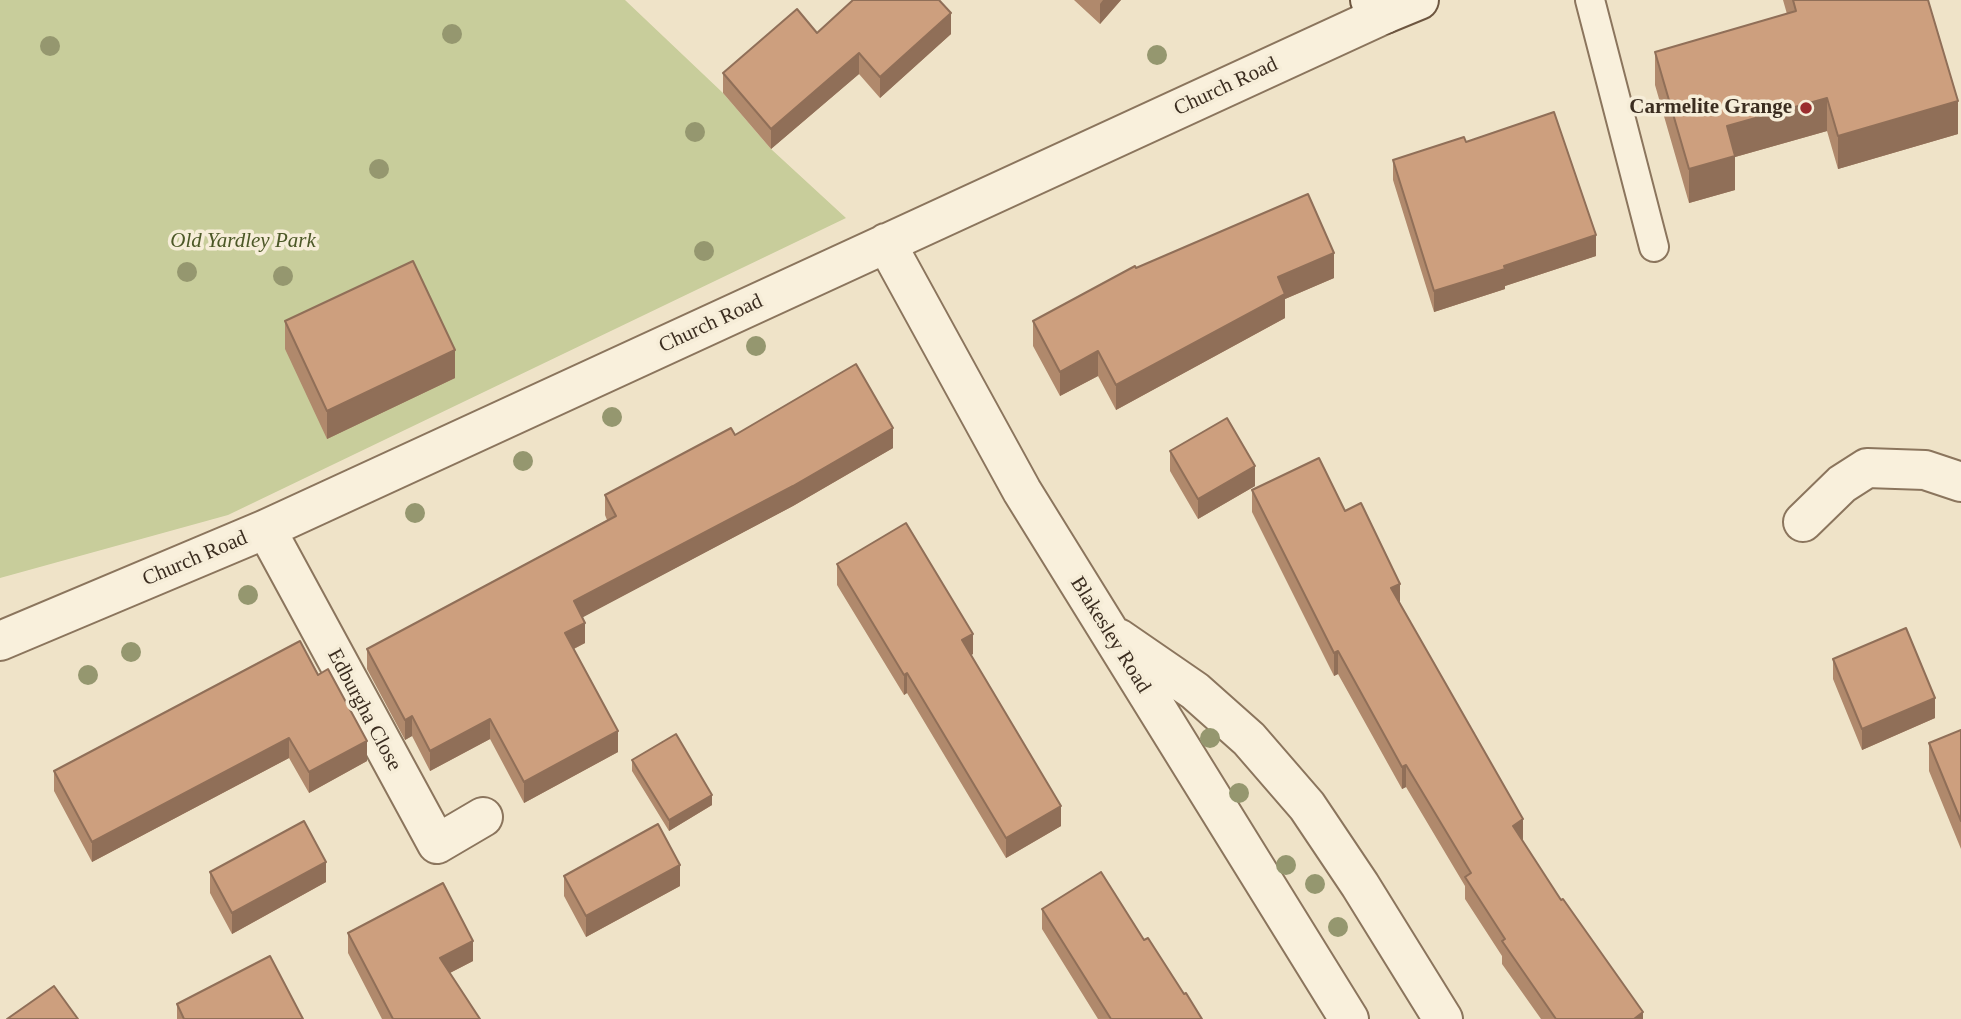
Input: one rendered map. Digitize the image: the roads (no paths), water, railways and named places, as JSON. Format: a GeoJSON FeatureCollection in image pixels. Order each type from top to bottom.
{"type":"FeatureCollection","features":[{"type":"Feature","properties":{"kind":"street","name":"Church Road"},"geometry":{"type":"LineString","coordinates":[[0,641],[266,528],[886,243],[1391,5]]}},
{"type":"Feature","properties":{"kind":"street","name":"Blakesley Road"},"geometry":{"type":"LineString","coordinates":[[886,243],[1022,491],[1349,1019]]}},
{"type":"Feature","properties":{"kind":"street"},"geometry":{"type":"LineString","coordinates":[[1803,522],[1842,484],[1867,468],[1925,470],[1961,482]]}},
{"type":"Feature","properties":{"kind":"street","name":"Edburgha Close"},"geometry":{"type":"LineString","coordinates":[[266,528],[437,844],[483,817]]}},
{"type":"Feature","properties":{"kind":"street"},"geometry":{"type":"LineString","coordinates":[[1105,628],[1195,691],[1249,739],[1307,806],[1360,885],[1443,1019]]}},
{"type":"Feature","properties":{"kind":"lane"},"geometry":{"type":"LineString","coordinates":[[1590,0],[1654,247]]}},
{"type":"Feature","properties":{"kind":"place","name":"Carmelite Grange"},"geometry":{"type":"Point","coordinates":[1806,108]}},
{"type":"Feature","properties":{"kind":"park label","name":"Old Yardley Park"},"geometry":{"type":"Point","coordinates":[243,241]}}]}
